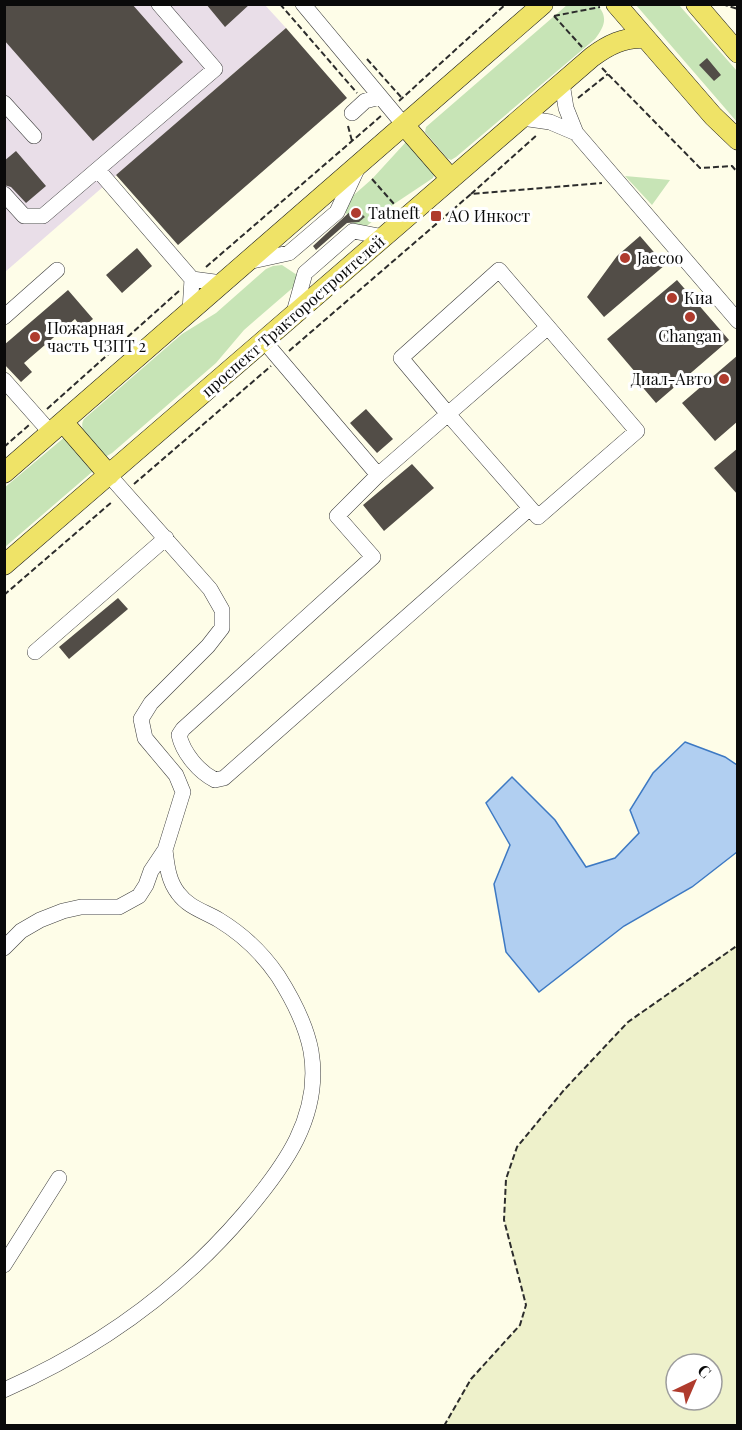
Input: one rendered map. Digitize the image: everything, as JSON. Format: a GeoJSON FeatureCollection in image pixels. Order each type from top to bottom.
{"type":"FeatureCollection","features":[{"type":"Feature","properties":{"kind":"main road"},"geometry":{"type":"LineString","coordinates":[[4,473],[246,262],[366,171],[404,125],[543,4]]}},
{"type":"Feature","properties":{"kind":"main road"},"geometry":{"type":"LineString","coordinates":[[696,4],[728,31],[738,52]]}},
{"type":"Feature","properties":{"kind":"main road"},"geometry":{"type":"LineString","coordinates":[[608,6],[644,38],[713,116],[738,140]]}},
{"type":"Feature","properties":{"kind":"main road","name":"проспект Тракторостроителей"},"geometry":{"type":"LineString","coordinates":[[4,565],[592,57],[612,44],[625,39],[644,38]]}},
{"type":"Feature","properties":{"kind":"main road"},"geometry":{"type":"LineString","coordinates":[[713,116],[738,153]]}},
{"type":"Feature","properties":{"kind":"main road"},"geometry":{"type":"LineString","coordinates":[[404,125],[451,179]]}},
{"type":"Feature","properties":{"kind":"main road"},"geometry":{"type":"LineString","coordinates":[[57,427],[109,475]]}},
{"type":"Feature","properties":{"kind":"lane"},"geometry":{"type":"LineString","coordinates":[[6,199],[24,216],[43,216],[214,69],[159,4]]}},
{"type":"Feature","properties":{"kind":"lane"},"geometry":{"type":"LineString","coordinates":[[303,4],[404,125]]}},
{"type":"Feature","properties":{"kind":"lane"},"geometry":{"type":"LineString","coordinates":[[562,83],[566,108],[576,133],[738,321]]}},
{"type":"Feature","properties":{"kind":"lane"},"geometry":{"type":"LineString","coordinates":[[352,113],[365,101],[380,97]]}},
{"type":"Feature","properties":{"kind":"lane"},"geometry":{"type":"LineString","coordinates":[[4,103],[34,136]]}},
{"type":"Feature","properties":{"kind":"lane"},"geometry":{"type":"LineString","coordinates":[[522,118],[550,122],[576,133]]}},
{"type":"Feature","properties":{"kind":"lane"},"geometry":{"type":"LineString","coordinates":[[98,170],[192,279],[222,283]]}},
{"type":"Feature","properties":{"kind":"lane"},"geometry":{"type":"LineString","coordinates":[[246,262],[289,254],[337,212],[366,171]]}},
{"type":"Feature","properties":{"kind":"lane"},"geometry":{"type":"LineString","coordinates":[[337,212],[353,231],[384,237]]}},
{"type":"Feature","properties":{"kind":"lane"},"geometry":{"type":"LineString","coordinates":[[293,316],[305,273],[353,231]]}},
{"type":"Feature","properties":{"kind":"lane"},"geometry":{"type":"LineString","coordinates":[[289,254],[305,273]]}},
{"type":"Feature","properties":{"kind":"lane"},"geometry":{"type":"LineString","coordinates":[[4,317],[57,270]]}},
{"type":"Feature","properties":{"kind":"lane"},"geometry":{"type":"LineString","coordinates":[[499,270],[548,327],[637,431],[538,517],[401,358],[499,270]]}},
{"type":"Feature","properties":{"kind":"lane"},"geometry":{"type":"LineString","coordinates":[[190,311],[192,279]]}},
{"type":"Feature","properties":{"kind":"lane"},"geometry":{"type":"LineString","coordinates":[[530,508],[224,778],[215,780],[204,774],[182,746],[179,735],[183,729],[373,557],[337,516],[378,475],[548,327]]}},
{"type":"Feature","properties":{"kind":"lane"},"geometry":{"type":"LineString","coordinates":[[264,341],[378,475]]}},
{"type":"Feature","properties":{"kind":"lane"},"geometry":{"type":"LineString","coordinates":[[4,380],[57,427]]}},
{"type":"Feature","properties":{"kind":"lane"},"geometry":{"type":"LineString","coordinates":[[4,948],[21,931],[40,920],[81,907],[119,908],[139,896],[147,885],[151,871],[165,850],[183,792],[176,775],[145,738],[141,720],[151,703],[222,628],[222,610],[210,590],[109,475]]}},
{"type":"Feature","properties":{"kind":"lane"},"geometry":{"type":"LineString","coordinates":[[35,652],[166,538]]}},
{"type":"Feature","properties":{"kind":"lane"},"geometry":{"type":"LineString","coordinates":[[4,1390],[66,1359],[143,1311],[201,1261],[227,1234],[280,1170],[301,1130],[308,1108],[312,1080],[311,1052],[306,1033],[289,996],[277,976],[252,946],[218,920],[186,902],[176,891],[169,876],[165,850]]}},
{"type":"Feature","properties":{"kind":"lane"},"geometry":{"type":"LineString","coordinates":[[4,1265],[59,1178]]}},
{"type":"Feature","properties":{"kind":"path"},"geometry":{"type":"LineString","coordinates":[[280,4],[365,101]]}},
{"type":"Feature","properties":{"kind":"path"},"geometry":{"type":"LineString","coordinates":[[395,104],[506,4]]}},
{"type":"Feature","properties":{"kind":"path"},"geometry":{"type":"LineString","coordinates":[[722,4],[738,9]]}},
{"type":"Feature","properties":{"kind":"path"},"geometry":{"type":"LineString","coordinates":[[584,48],[554,16],[608,6]]}},
{"type":"Feature","properties":{"kind":"path"},"geometry":{"type":"LineString","coordinates":[[602,68],[700,168],[732,166],[738,172]]}},
{"type":"Feature","properties":{"kind":"path"},"geometry":{"type":"LineString","coordinates":[[574,102],[608,74]]}},
{"type":"Feature","properties":{"kind":"path"},"geometry":{"type":"LineString","coordinates":[[42,413],[386,111]]}},
{"type":"Feature","properties":{"kind":"path"},"geometry":{"type":"LineString","coordinates":[[284,355],[544,128]]}},
{"type":"Feature","properties":{"kind":"path"},"geometry":{"type":"LineString","coordinates":[[366,171],[394,204]]}},
{"type":"Feature","properties":{"kind":"path"},"geometry":{"type":"LineString","coordinates":[[471,194],[619,181]]}},
{"type":"Feature","properties":{"kind":"path"},"geometry":{"type":"LineString","coordinates":[[451,201],[456,207]]}},
{"type":"Feature","properties":{"kind":"path"},"geometry":{"type":"LineString","coordinates":[[416,232],[421,237]]}},
{"type":"Feature","properties":{"kind":"path"},"geometry":{"type":"LineString","coordinates":[[131,486],[274,364]]}},
{"type":"Feature","properties":{"kind":"path"},"geometry":{"type":"LineString","coordinates":[[4,447],[35,420]]}},
{"type":"Feature","properties":{"kind":"path"},"geometry":{"type":"LineString","coordinates":[[4,595],[115,499]]}},
{"type":"Feature","properties":{"kind":"path"},"geometry":{"type":"LineString","coordinates":[[444,1425],[471,1378],[520,1325],[526,1305],[504,1220],[506,1179],[517,1147],[564,1090],[628,1022],[738,945]]}},
{"type":"Feature","properties":{"kind":"shaded area"},"geometry":{"type":"Polygon","coordinates":[[[5,5],[265,5],[286,28],[5,272],[5,5]]]}},
{"type":"Feature","properties":{"kind":"green space"},"geometry":{"type":"Polygon","coordinates":[[[567,5],[597,5],[601,9],[604,22],[595,39],[456,157],[451,160],[447,158],[425,132],[426,127],[567,5]]]}},
{"type":"Feature","properties":{"kind":"green space"},"geometry":{"type":"Polygon","coordinates":[[[636,5],[679,5],[737,71],[737,122],[636,5]]]}},
{"type":"Feature","properties":{"kind":"green space"},"geometry":{"type":"Polygon","coordinates":[[[408,142],[435,172],[433,178],[394,204],[363,229],[356,228],[346,213],[347,201],[408,142]]]}},
{"type":"Feature","properties":{"kind":"green space"},"geometry":{"type":"Polygon","coordinates":[[[625,176],[670,180],[652,205],[625,176]]]}},
{"type":"Feature","properties":{"kind":"green space"},"geometry":{"type":"Polygon","coordinates":[[[282,265],[297,275],[296,285],[244,330],[216,363],[105,457],[85,434],[82,424],[84,419],[182,334],[216,313],[266,269],[282,265]]]}},
{"type":"Feature","properties":{"kind":"green space"},"geometry":{"type":"Polygon","coordinates":[[[66,436],[94,468],[92,472],[5,547],[4,488],[66,436]]]}},
{"type":"Feature","properties":{"kind":"green space"},"geometry":{"type":"Polygon","coordinates":[[[737,945],[737,1425],[444,1425],[471,1379],[520,1325],[526,1305],[504,1220],[506,1179],[517,1147],[564,1090],[628,1022],[737,945]]]}},
{"type":"Feature","properties":{"kind":"water"},"geometry":{"type":"Polygon","coordinates":[[[685,742],[725,757],[737,765],[737,852],[692,887],[624,926],[539,992],[506,952],[494,884],[510,845],[486,803],[512,777],[555,820],[586,867],[615,858],[639,833],[630,810],[653,773],[685,742]]]}},
{"type":"Feature","properties":{"kind":"building"},"geometry":{"type":"Polygon","coordinates":[[[4,4],[132,4],[183,62],[93,141],[4,40],[4,4]]]}},
{"type":"Feature","properties":{"kind":"building"},"geometry":{"type":"Polygon","coordinates":[[[206,4],[250,4],[225,27],[206,4]]]}},
{"type":"Feature","properties":{"kind":"building"},"geometry":{"type":"Polygon","coordinates":[[[286,28],[347,98],[178,245],[116,175],[286,28]]]}},
{"type":"Feature","properties":{"kind":"building"},"geometry":{"type":"Polygon","coordinates":[[[707,58],[721,75],[714,81],[699,65],[707,58]]]}},
{"type":"Feature","properties":{"kind":"building"},"geometry":{"type":"Polygon","coordinates":[[[16,151],[46,186],[26,203],[11,187],[4,185],[4,161],[16,151]]]}},
{"type":"Feature","properties":{"kind":"building"},"geometry":{"type":"Polygon","coordinates":[[[355,207],[365,217],[359,222],[347,223],[316,250],[313,246],[355,207]]]}},
{"type":"Feature","properties":{"kind":"building"},"geometry":{"type":"Polygon","coordinates":[[[640,236],[665,265],[604,317],[587,297],[617,256],[640,236]]]}},
{"type":"Feature","properties":{"kind":"building"},"geometry":{"type":"Polygon","coordinates":[[[137,248],[152,266],[122,293],[106,275],[137,248]]]}},
{"type":"Feature","properties":{"kind":"building"},"geometry":{"type":"Polygon","coordinates":[[[677,280],[729,340],[656,403],[633,376],[636,373],[607,339],[677,280]]]}},
{"type":"Feature","properties":{"kind":"building","name":"Пожарная часть ЧЗПТ 2"},"geometry":{"type":"Polygon","coordinates":[[[68,290],[93,319],[82,328],[75,319],[24,363],[32,372],[21,382],[4,364],[4,345],[68,290]]]}},
{"type":"Feature","properties":{"kind":"building","name":"Диал-Авто"},"geometry":{"type":"Polygon","coordinates":[[[738,355],[738,421],[715,441],[682,403],[738,355]]]}},
{"type":"Feature","properties":{"kind":"building"},"geometry":{"type":"Polygon","coordinates":[[[366,409],[393,439],[377,453],[350,423],[366,409]]]}},
{"type":"Feature","properties":{"kind":"building"},"geometry":{"type":"Polygon","coordinates":[[[738,448],[738,495],[714,468],[738,448]]]}},
{"type":"Feature","properties":{"kind":"building"},"geometry":{"type":"Polygon","coordinates":[[[412,464],[434,488],[384,531],[363,505],[412,464]]]}},
{"type":"Feature","properties":{"kind":"building"},"geometry":{"type":"Polygon","coordinates":[[[118,598],[128,609],[69,659],[59,647],[118,598]]]}},
{"type":"Feature","properties":{"kind":"place","name":"Tatneft"},"geometry":{"type":"Point","coordinates":[356,213]}},
{"type":"Feature","properties":{"kind":"place","name":"АО Инкост"},"geometry":{"type":"Point","coordinates":[436,216]}},
{"type":"Feature","properties":{"kind":"place","name":"Jaecoo"},"geometry":{"type":"Point","coordinates":[625,258]}},
{"type":"Feature","properties":{"kind":"place","name":"Киа"},"geometry":{"type":"Point","coordinates":[672,298]}},
{"type":"Feature","properties":{"kind":"place","name":"Changan"},"geometry":{"type":"Point","coordinates":[690,317]}},
{"type":"Feature","properties":{"kind":"place","name":"Пожарная часть ЧЗПТ 2"},"geometry":{"type":"Point","coordinates":[35,337]}},
{"type":"Feature","properties":{"kind":"place","name":"Диал-Авто"},"geometry":{"type":"Point","coordinates":[724,379]}}]}
